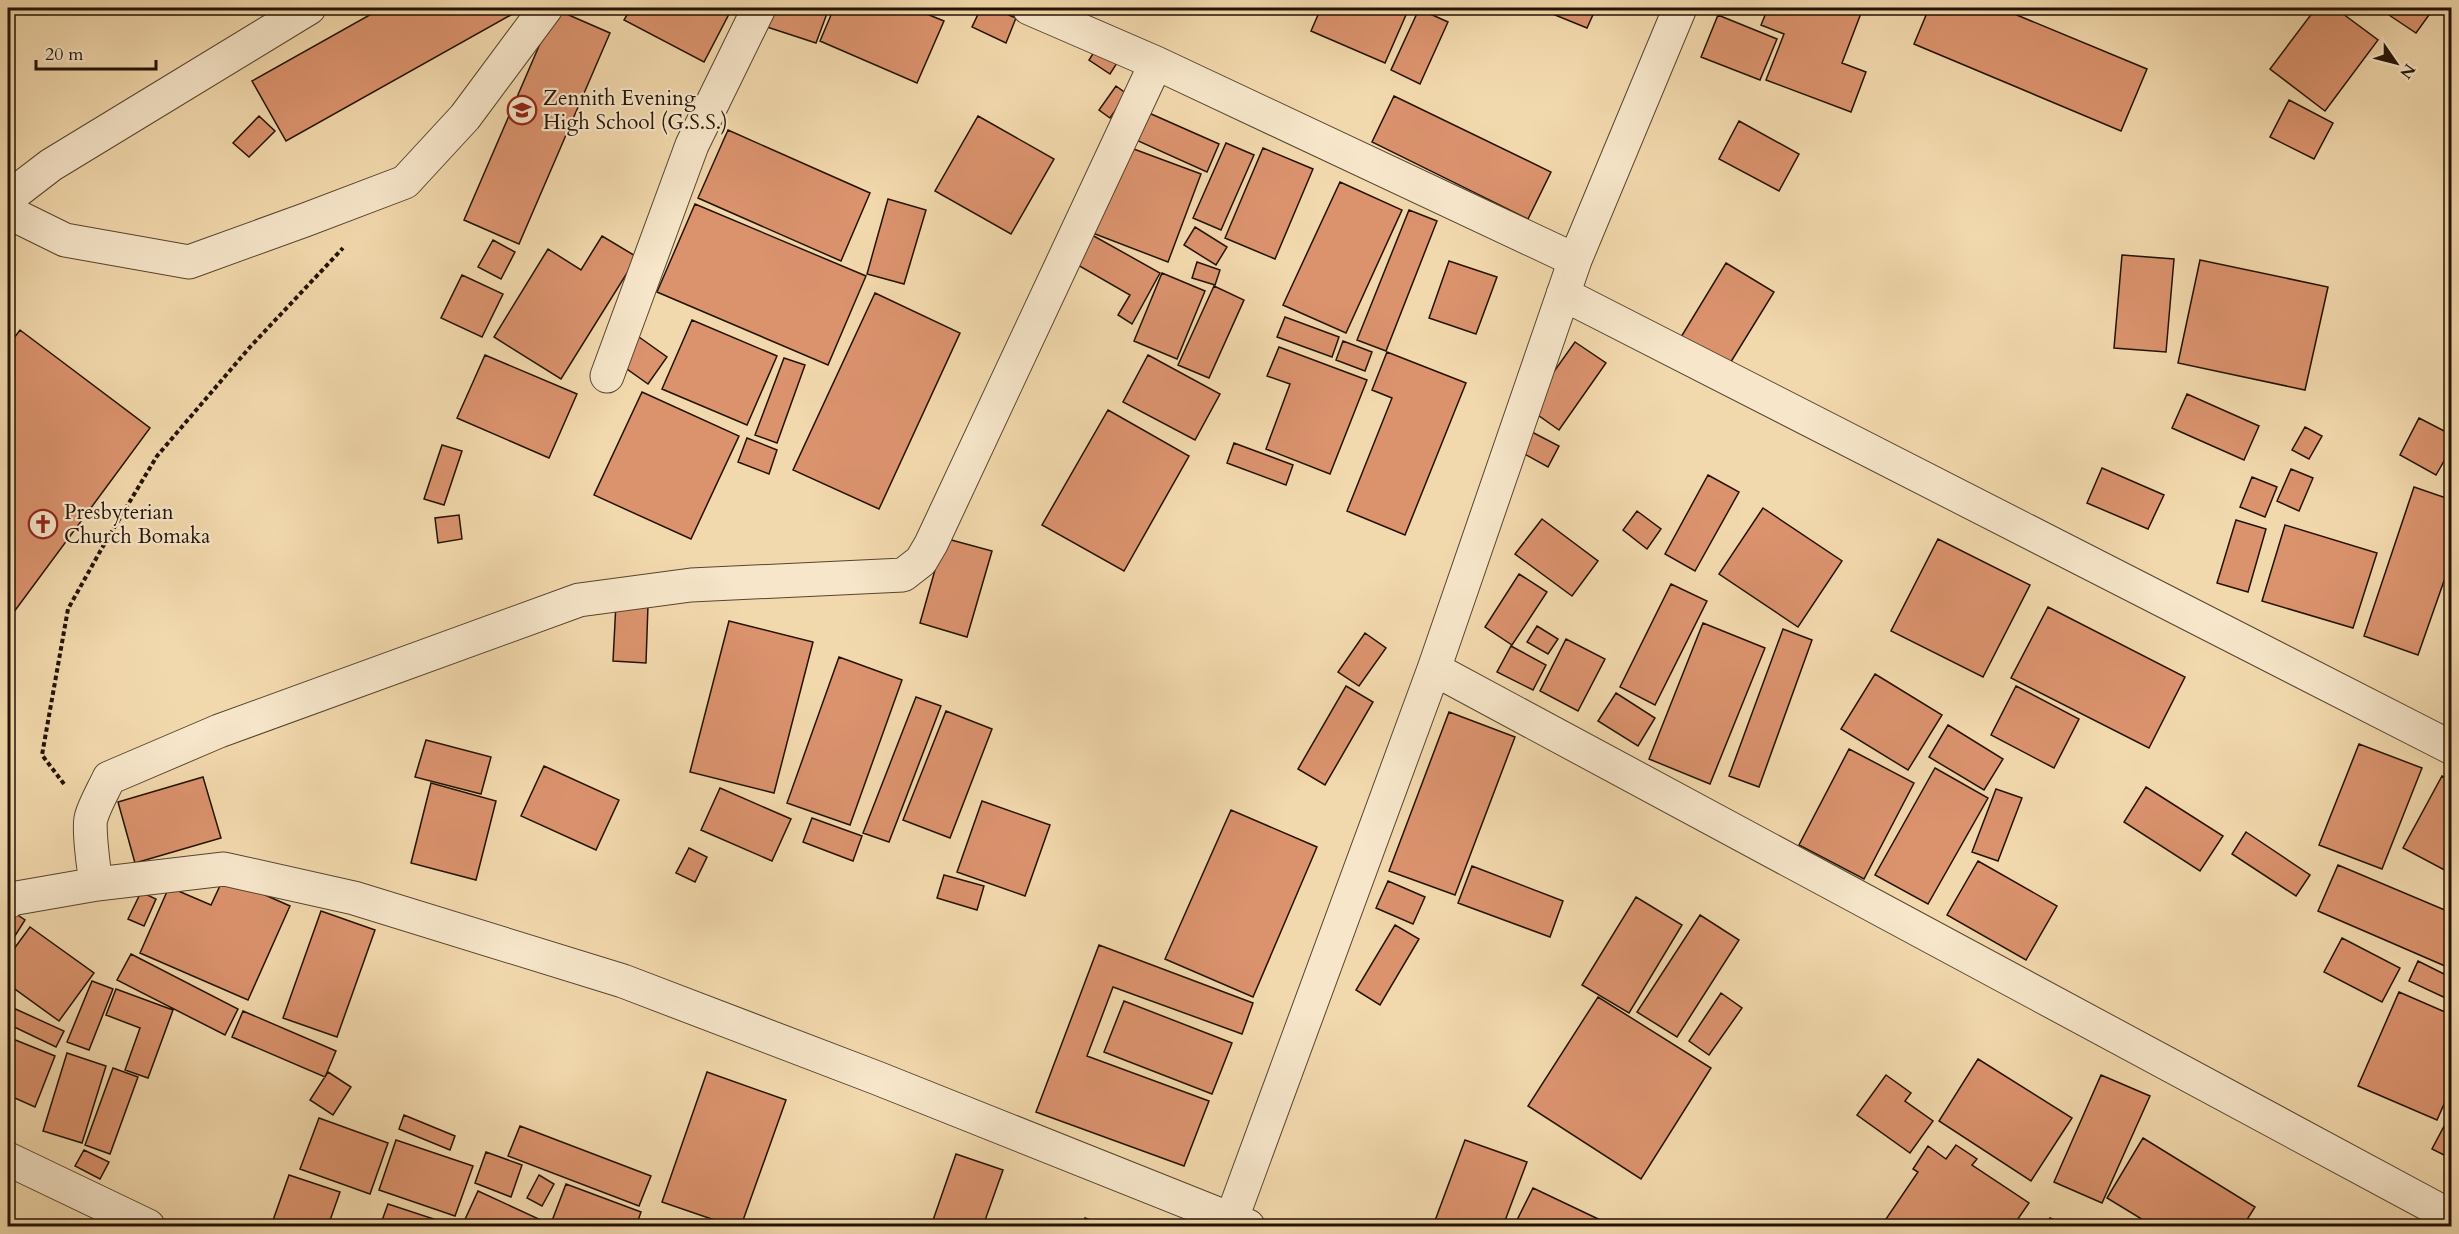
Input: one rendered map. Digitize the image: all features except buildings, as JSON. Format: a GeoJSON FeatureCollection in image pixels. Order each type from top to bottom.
{"type":"FeatureCollection","features":[{"type":"Feature","properties":{"kind":"street"},"geometry":{"type":"LineString","coordinates":[[8,198],[51,165],[309,8]]}},
{"type":"Feature","properties":{"kind":"street"},"geometry":{"type":"LineString","coordinates":[[8,212],[65,240],[189,262],[405,182],[465,117],[546,8]]}},
{"type":"Feature","properties":{"kind":"street"},"geometry":{"type":"LineString","coordinates":[[607,376],[692,145],[759,8]]}},
{"type":"Feature","properties":{"kind":"street"},"geometry":{"type":"LineString","coordinates":[[1029,8],[1156,63],[1575,260]]}},
{"type":"Feature","properties":{"kind":"street"},"geometry":{"type":"LineString","coordinates":[[8,902],[11,899],[97,884],[224,869],[354,898],[623,981],[1236,1224],[1434,669],[1575,260],[1680,8]]}},
{"type":"Feature","properties":{"kind":"street"},"geometry":{"type":"LineString","coordinates":[[97,884],[92,868],[93,847],[89,820],[109,778],[219,730],[579,600],[691,585],[903,575],[921,561],[931,544],[1156,63]]}},
{"type":"Feature","properties":{"kind":"street"},"geometry":{"type":"LineString","coordinates":[[1563,294],[2451,748]]}},
{"type":"Feature","properties":{"kind":"street"},"geometry":{"type":"LineString","coordinates":[[1434,669],[2451,1217]]}},
{"type":"Feature","properties":{"kind":"street"},"geometry":{"type":"LineString","coordinates":[[8,1159],[148,1227]]}},
{"type":"Feature","properties":{"kind":"path"},"geometry":{"type":"LineString","coordinates":[[89,820],[42,755],[68,609],[157,456],[250,347],[348,242]]}},
{"type":"Feature","properties":{"kind":"place","name":"Zennith Evening High School (G.S.S.)"},"geometry":{"type":"Point","coordinates":[522,110]}},
{"type":"Feature","properties":{"kind":"place","name":"Presbyterian Church Bomaka"},"geometry":{"type":"Point","coordinates":[43,524]}}]}
